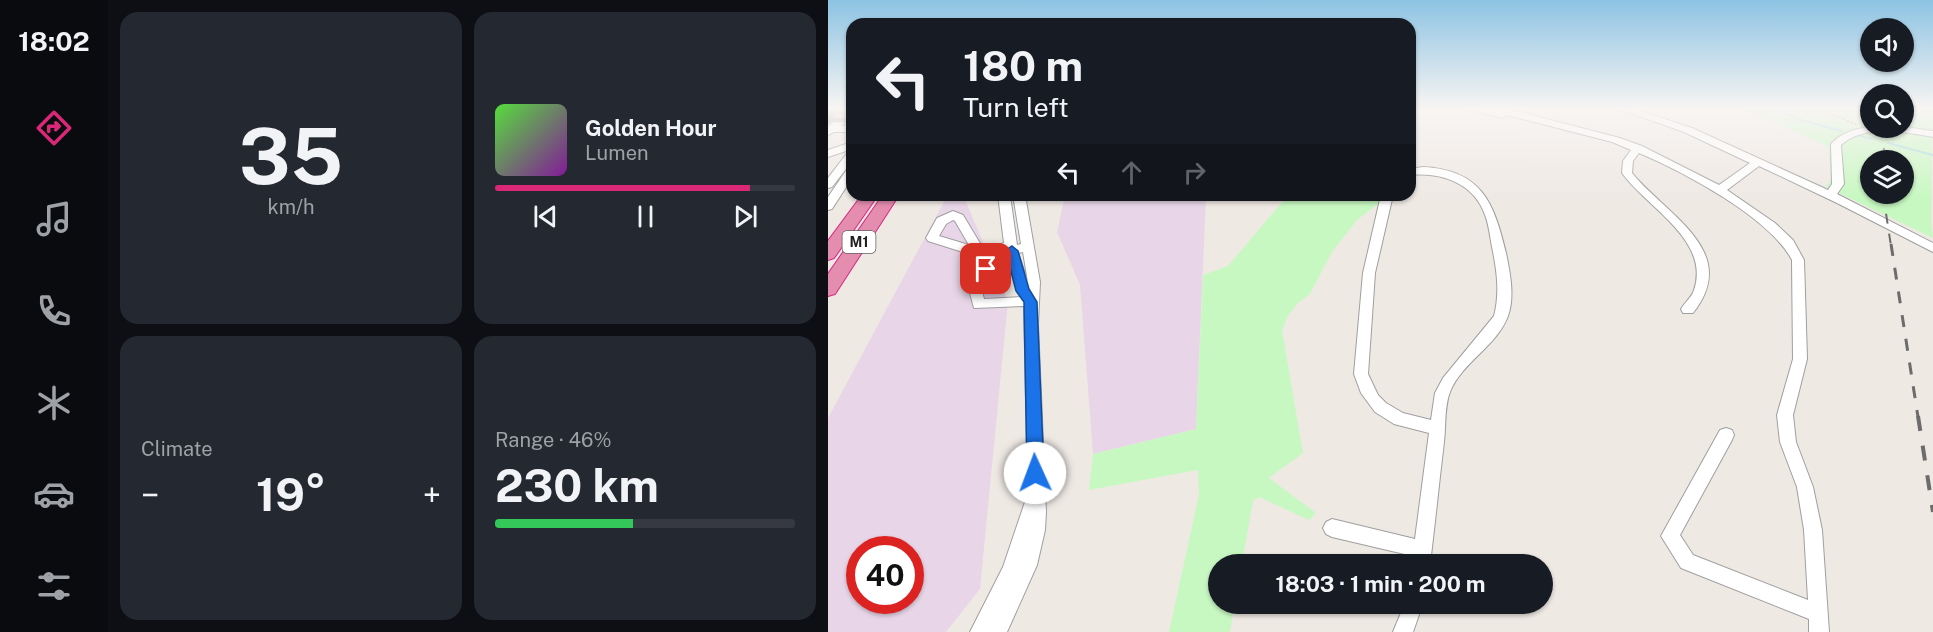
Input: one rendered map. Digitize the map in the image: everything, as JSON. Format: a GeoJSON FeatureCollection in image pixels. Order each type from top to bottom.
{"type":"FeatureCollection","features":[{"type":"Feature","properties":{"kind":"highway","name":"M1"},"geometry":{"type":"LineString","coordinates":[[828,254],[866,201]]}},
{"type":"Feature","properties":{"kind":"highway","name":"M1"},"geometry":{"type":"LineString","coordinates":[[828,290],[887,201]]}},
{"type":"Feature","properties":{"kind":"street"},"geometry":{"type":"LineString","coordinates":[[1610,138],[1638,148],[1720,190],[1771,226],[1789,243],[1798,260],[1800,359],[1785,414],[1788,442],[1805,487],[1813,530],[1819,632]]}},
{"type":"Feature","properties":{"kind":"street"},"geometry":{"type":"LineString","coordinates":[[1707,138],[1830,195],[1933,248]]}},
{"type":"Feature","properties":{"kind":"street"},"geometry":{"type":"LineString","coordinates":[[1830,195],[1838,184],[1836,144],[1842,138]]}},
{"type":"Feature","properties":{"kind":"street"},"geometry":{"type":"LineString","coordinates":[[1638,148],[1628,161],[1627,173],[1639,188],[1686,232],[1703,265],[1704,279],[1701,291],[1688,309]]}},
{"type":"Feature","properties":{"kind":"street"},"geometry":{"type":"LineString","coordinates":[[828,155],[846,161]]}},
{"type":"Feature","properties":{"kind":"street"},"geometry":{"type":"LineString","coordinates":[[1720,190],[1758,162]]}},
{"type":"Feature","properties":{"kind":"street"},"geometry":{"type":"LineString","coordinates":[[828,165],[846,163]]}},
{"type":"Feature","properties":{"kind":"street"},"geometry":{"type":"LineString","coordinates":[[829,179],[846,165]]}},
{"type":"Feature","properties":{"kind":"street"},"geometry":{"type":"LineString","coordinates":[[828,206],[846,170]]}},
{"type":"Feature","properties":{"kind":"street"},"geometry":{"type":"LineString","coordinates":[[1416,171],[1453,174],[1465,181],[1486,206],[1506,289],[1504,309],[1496,326],[1454,370],[1442,393],[1422,554]]}},
{"type":"Feature","properties":{"kind":"street"},"geometry":{"type":"LineString","coordinates":[[1004,201],[1004,212],[1023,291],[1031,302]]}},
{"type":"Feature","properties":{"kind":"street"},"geometry":{"type":"LineString","coordinates":[[980,632],[1023,557],[1039,515],[1036,493],[1031,302],[1034,282],[1020,201]]}},
{"type":"Feature","properties":{"kind":"street"},"geometry":{"type":"LineString","coordinates":[[1385,201],[1369,273],[1361,374],[1365,389],[1375,404],[1387,413],[1406,422],[1438,428]]}},
{"type":"Feature","properties":{"kind":"street"},"geometry":{"type":"LineString","coordinates":[[1012,248],[979,260],[970,250],[932,238],[941,221],[953,215],[959,218],[980,254],[988,254],[1012,248],[1028,246]]}},
{"type":"Feature","properties":{"kind":"street"},"geometry":{"type":"LineString","coordinates":[[1012,248],[972,278],[979,304],[1031,302]]}},
{"type":"Feature","properties":{"kind":"street"},"geometry":{"type":"LineString","coordinates":[[1726,435],[1670,536],[1687,562],[1818,613]]}},
{"type":"Feature","properties":{"kind":"street"},"geometry":{"type":"LineString","coordinates":[[1332,528],[1413,554]]}},
{"type":"Feature","properties":{"kind":"street"},"geometry":{"type":"LineString","coordinates":[[997,632],[1025,576],[1023,557]]}},
{"type":"Feature","properties":{"kind":"street"},"geometry":{"type":"LineString","coordinates":[[1403,632],[1409,614]]}},
{"type":"Feature","properties":{"kind":"shaded area"},"geometry":{"type":"Polygon","coordinates":[[[944,201],[966,201],[1008,301],[980,589],[946,632],[828,632],[828,418],[944,201]]]}},
{"type":"Feature","properties":{"kind":"shaded area"},"geometry":{"type":"Polygon","coordinates":[[[1064,201],[1206,201],[1196,429],[1093,454],[1080,285],[1057,232],[1064,201]]]}},
{"type":"Feature","properties":{"kind":"green space"},"geometry":{"type":"Polygon","coordinates":[[[1811,138],[1932,138],[1931,220],[1933,238],[1862,204],[1914,204],[1914,150],[1860,150],[1860,203],[1826,187],[1831,179],[1828,146],[1811,138]]]}},
{"type":"Feature","properties":{"kind":"green space"},"geometry":{"type":"Polygon","coordinates":[[[1283,201],[1379,201],[1357,220],[1332,252],[1310,294],[1298,303],[1288,316],[1282,330],[1303,453],[1269,478],[1316,513],[1309,520],[1259,497],[1253,501],[1244,554],[1208,554],[1208,614],[1233,614],[1230,632],[1169,632],[1199,494],[1198,470],[1089,490],[1093,454],[1196,429],[1203,275],[1228,266],[1283,201]]]}},
{"type":"Feature","properties":{"kind":"waterway"},"geometry":{"type":"LineString","coordinates":[[1888,143],[1933,155]]}},
{"type":"Feature","properties":{"kind":"railway"},"geometry":{"type":"LineString","coordinates":[[1883,138],[1884,150]]}},
{"type":"Feature","properties":{"kind":"railway"},"geometry":{"type":"LineString","coordinates":[[1885,204],[1891,246]]}},
{"type":"Feature","properties":{"kind":"railway"},"geometry":{"type":"LineString","coordinates":[[1891,244],[1918,417]]}},
{"type":"Feature","properties":{"kind":"railway"},"geometry":{"type":"LineString","coordinates":[[1918,416],[1933,512]]}},
{"type":"Feature","properties":{"kind":"route"},"geometry":{"type":"LineString","coordinates":[[986,269],[1012,251],[1023,291],[1031,302],[1035,473]]}}]}
